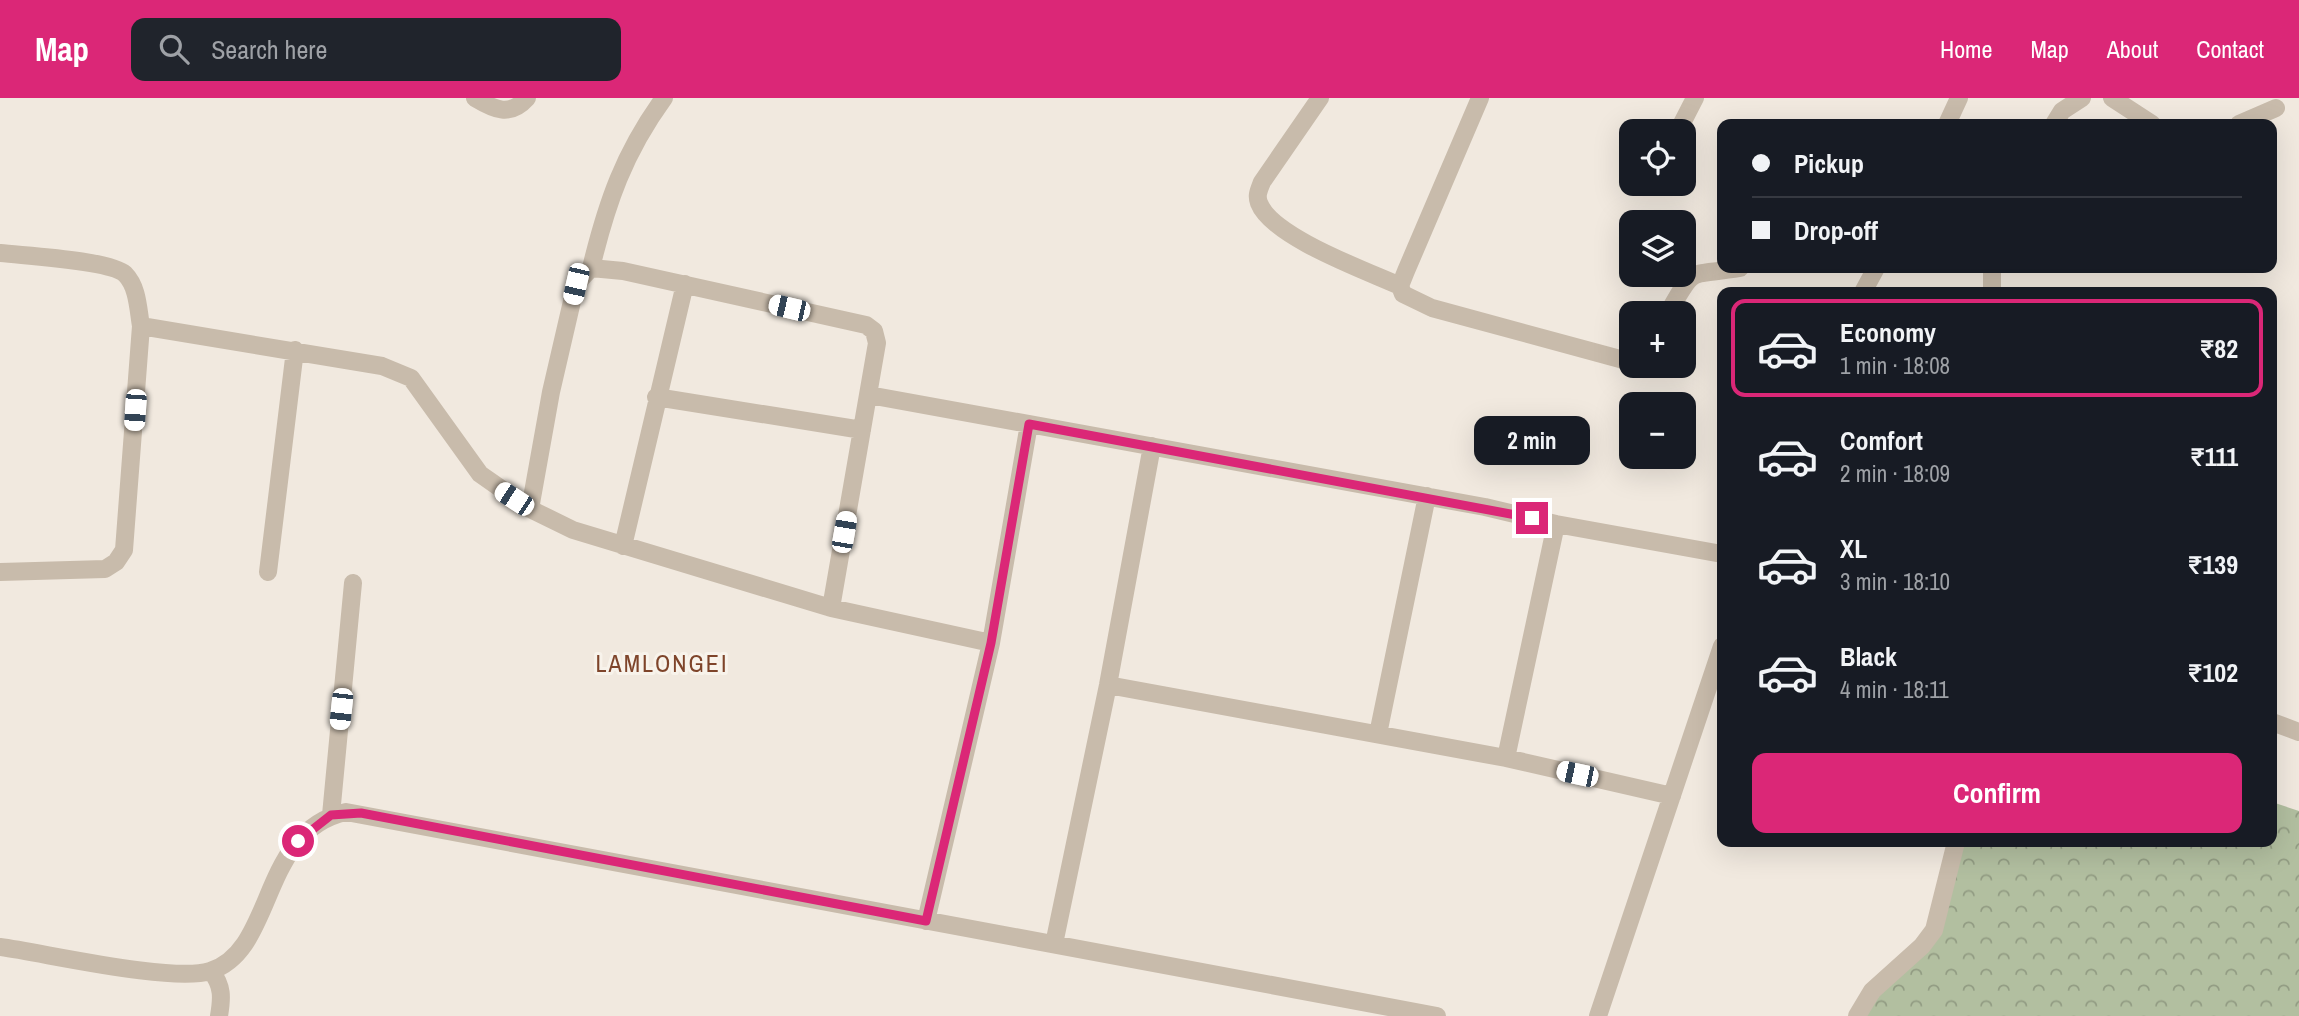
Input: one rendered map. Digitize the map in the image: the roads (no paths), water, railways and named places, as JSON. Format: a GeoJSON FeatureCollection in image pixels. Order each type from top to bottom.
{"type":"FeatureCollection","features":[{"type":"Feature","properties":{"kind":"street"},"geometry":{"type":"LineString","coordinates":[[475,98],[500,111],[519,107],[527,98]]}},
{"type":"Feature","properties":{"kind":"street"},"geometry":{"type":"LineString","coordinates":[[530,509],[551,392],[576,284],[591,268],[606,208],[625,158],[664,98]]}},
{"type":"Feature","properties":{"kind":"street"},"geometry":{"type":"LineString","coordinates":[[1320,98],[1262,182],[1257,194],[1260,206],[1294,237],[1401,286],[1408,299],[1432,308],[1619,359]]}},
{"type":"Feature","properties":{"kind":"street"},"geometry":{"type":"LineString","coordinates":[[1401,286],[1480,98]]}},
{"type":"Feature","properties":{"kind":"street"},"geometry":{"type":"LineString","coordinates":[[1684,119],[1695,98]]}},
{"type":"Feature","properties":{"kind":"street"},"geometry":{"type":"LineString","coordinates":[[1949,119],[1959,98]]}},
{"type":"Feature","properties":{"kind":"street"},"geometry":{"type":"LineString","coordinates":[[2057,119],[2062,111],[2081,98]]}},
{"type":"Feature","properties":{"kind":"street"},"geometry":{"type":"LineString","coordinates":[[2112,98],[2144,119]]}},
{"type":"Feature","properties":{"kind":"street"},"geometry":{"type":"LineString","coordinates":[[2251,119],[2276,108]]}},
{"type":"Feature","properties":{"kind":"street"},"geometry":{"type":"LineString","coordinates":[[0,253],[109,266],[125,275],[136,293],[141,326],[124,550],[116,562],[105,569],[0,572]]}},
{"type":"Feature","properties":{"kind":"street"},"geometry":{"type":"LineString","coordinates":[[591,268],[685,284],[866,325],[874,331],[877,343],[869,396],[831,608]]}},
{"type":"Feature","properties":{"kind":"street"},"geometry":{"type":"LineString","coordinates":[[1675,301],[1688,277],[1697,272],[1717,270]]}},
{"type":"Feature","properties":{"kind":"street"},"geometry":{"type":"LineString","coordinates":[[623,546],[656,397],[685,284]]}},
{"type":"Feature","properties":{"kind":"street"},"geometry":{"type":"LineString","coordinates":[[141,326],[382,366],[411,378],[480,474],[530,509],[573,530],[831,608],[991,643]]}},
{"type":"Feature","properties":{"kind":"street"},"geometry":{"type":"LineString","coordinates":[[268,572],[295,351]]}},
{"type":"Feature","properties":{"kind":"street"},"geometry":{"type":"LineString","coordinates":[[869,396],[1427,496],[1556,524],[1717,553]]}},
{"type":"Feature","properties":{"kind":"street"},"geometry":{"type":"LineString","coordinates":[[656,397],[862,430]]}},
{"type":"Feature","properties":{"kind":"street"},"geometry":{"type":"LineString","coordinates":[[926,921],[991,643],[1029,424]]}},
{"type":"Feature","properties":{"kind":"street"},"geometry":{"type":"LineString","coordinates":[[1054,944],[1108,685],[1152,446]]}},
{"type":"Feature","properties":{"kind":"street"},"geometry":{"type":"LineString","coordinates":[[1378,734],[1427,496]]}},
{"type":"Feature","properties":{"kind":"street"},"geometry":{"type":"LineString","coordinates":[[1506,758],[1556,524]]}},
{"type":"Feature","properties":{"kind":"street"},"geometry":{"type":"LineString","coordinates":[[331,815],[353,583]]}},
{"type":"Feature","properties":{"kind":"street"},"geometry":{"type":"LineString","coordinates":[[1598,1016],[1717,661]]}},
{"type":"Feature","properties":{"kind":"street"},"geometry":{"type":"LineString","coordinates":[[1108,685],[1506,758],[1672,796]]}},
{"type":"Feature","properties":{"kind":"street"},"geometry":{"type":"LineString","coordinates":[[2277,724],[2299,732]]}},
{"type":"Feature","properties":{"kind":"street"},"geometry":{"type":"LineString","coordinates":[[0,947],[176,974],[211,971],[225,964],[249,935],[291,850],[310,829],[331,815],[361,813],[1437,1016]]}},
{"type":"Feature","properties":{"kind":"street"},"geometry":{"type":"LineString","coordinates":[[1857,1016],[1872,991],[1922,946],[1934,930],[1955,847]]}},
{"type":"Feature","properties":{"kind":"street"},"geometry":{"type":"LineString","coordinates":[[211,971],[219,981],[221,991],[219,1016]]}},
{"type":"Feature","properties":{"kind":"district","name":"LAMLONGEI"},"geometry":{"type":"Point","coordinates":[662,664]}}]}
